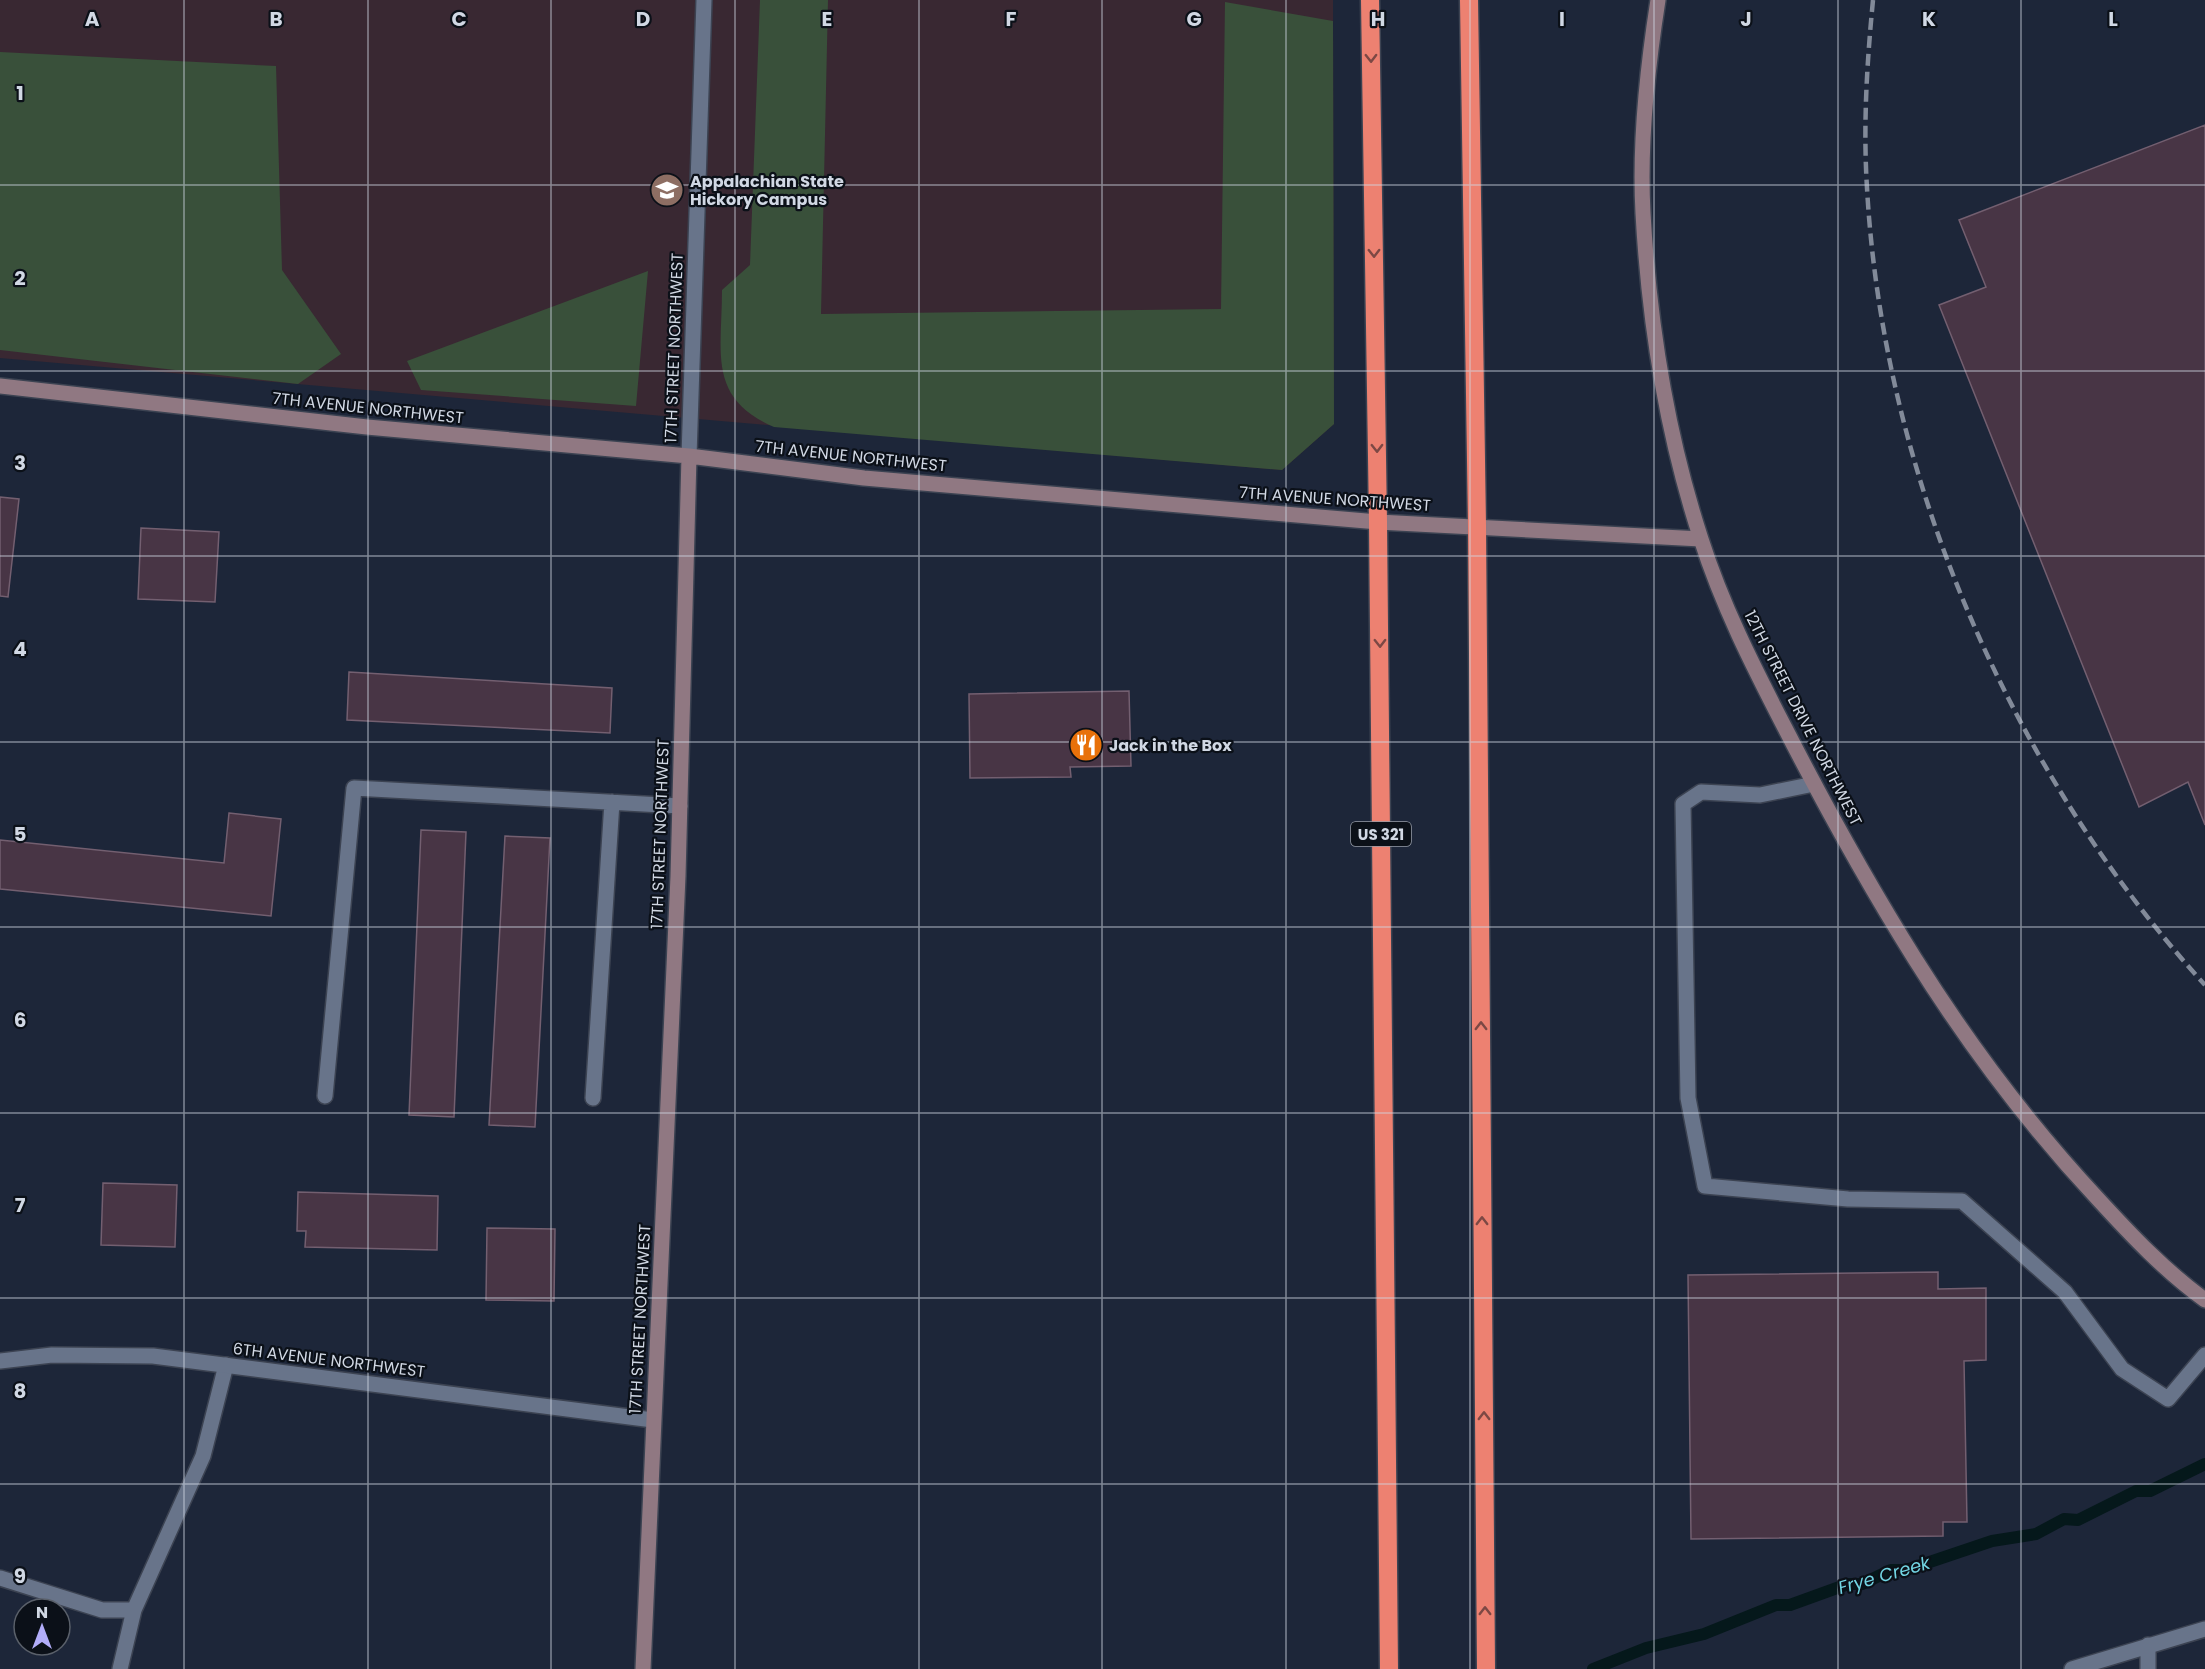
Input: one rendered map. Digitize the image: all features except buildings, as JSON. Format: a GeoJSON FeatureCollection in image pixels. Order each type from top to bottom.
{"type":"FeatureCollection","features":[{"type":"Feature","properties":{"kind":"highway","name":"US 321"},"geometry":{"type":"LineString","coordinates":[[1370,0],[1378,522],[1389,1669]]}},
{"type":"Feature","properties":{"kind":"highway"},"geometry":{"type":"LineString","coordinates":[[1468,0],[1477,526],[1486,1669]]}},
{"type":"Feature","properties":{"kind":"street","name":"17TH STREET NORTHWEST"},"geometry":{"type":"LineString","coordinates":[[643,1669],[680,806],[704,0]]}},
{"type":"Feature","properties":{"kind":"street","name":"12TH STREET DRIVE NORTHWEST"},"geometry":{"type":"LineString","coordinates":[[1658,0],[1649,57],[1643,134],[1643,212],[1656,340],[1674,441],[1701,539],[1740,641],[1814,784],[1883,908],[1959,1028],[2054,1152],[2132,1237],[2205,1300]]}},
{"type":"Feature","properties":{"kind":"street","name":"7TH AVENUE NORTHWEST"},"geometry":{"type":"LineString","coordinates":[[0,386],[366,427],[689,456],[864,478],[1378,522],[1701,539]]}},
{"type":"Feature","properties":{"kind":"street"},"geometry":{"type":"LineString","coordinates":[[1814,784],[1760,795],[1701,792],[1683,804],[1688,1098],[1705,1186],[1848,1199],[1962,1201],[2066,1292],[2122,1369],[2168,1399],[2205,1355]]}},
{"type":"Feature","properties":{"kind":"street"},"geometry":{"type":"LineString","coordinates":[[325,1096],[354,788],[680,806]]}},
{"type":"Feature","properties":{"kind":"street"},"geometry":{"type":"LineString","coordinates":[[592,1098],[612,802]]}},
{"type":"Feature","properties":{"kind":"street","name":"6TH AVENUE NORTHWEST"},"geometry":{"type":"LineString","coordinates":[[0,1361],[52,1355],[153,1356],[653,1420]]}},
{"type":"Feature","properties":{"kind":"street"},"geometry":{"type":"LineString","coordinates":[[120,1669],[134,1610],[203,1456],[226,1365]]}},
{"type":"Feature","properties":{"kind":"street"},"geometry":{"type":"LineString","coordinates":[[0,1578],[102,1610],[134,1610]]}},
{"type":"Feature","properties":{"kind":"street"},"geometry":{"type":"LineString","coordinates":[[2072,1669],[2205,1629]]}},
{"type":"Feature","properties":{"kind":"street"},"geometry":{"type":"LineString","coordinates":[[2148,1645],[2148,1669]]}},
{"type":"Feature","properties":{"kind":"shaded area","name":"Appalachian State Hickory Campus"},"geometry":{"type":"Polygon","coordinates":[[[0,0],[1333,0],[1334,424],[1282,470],[0,358],[0,0]]]}},
{"type":"Feature","properties":{"kind":"green space"},"geometry":{"type":"Polygon","coordinates":[[[760,0],[828,0],[821,314],[1221,309],[1225,2],[1333,21],[1334,424],[1282,470],[774,427],[753,415],[738,402],[728,388],[723,371],[721,334],[722,290],[750,265],[760,0]]]}},
{"type":"Feature","properties":{"kind":"green space"},"geometry":{"type":"Polygon","coordinates":[[[0,52],[276,66],[282,270],[341,354],[298,384],[0,350],[0,52]]]}},
{"type":"Feature","properties":{"kind":"green space"},"geometry":{"type":"Polygon","coordinates":[[[648,271],[636,406],[421,390],[407,361],[648,271]]]}},
{"type":"Feature","properties":{"kind":"waterway","name":"Frye Creek"},"geometry":{"type":"LineString","coordinates":[[1593,1669],[1646,1648],[1704,1634],[1776,1605],[1790,1605],[1848,1584],[1862,1584],[1891,1570],[1906,1570],[1992,1541],[2036,1534],[2064,1519],[2078,1520],[2136,1491],[2150,1491],[2205,1464]]}},
{"type":"Feature","properties":{"kind":"railway"},"geometry":{"type":"LineString","coordinates":[[1873,0],[1867,70],[1865,141],[1867,188],[1878,296],[1899,404],[1930,511],[1969,615],[2017,715],[2073,811],[2135,901],[2205,985]]}},
{"type":"Feature","properties":{"kind":"place","name":"Appalachian State Hickory Campus"},"geometry":{"type":"Point","coordinates":[667,190]}},
{"type":"Feature","properties":{"kind":"place","name":"Jack in the Box"},"geometry":{"type":"Point","coordinates":[1086,745]}}]}
